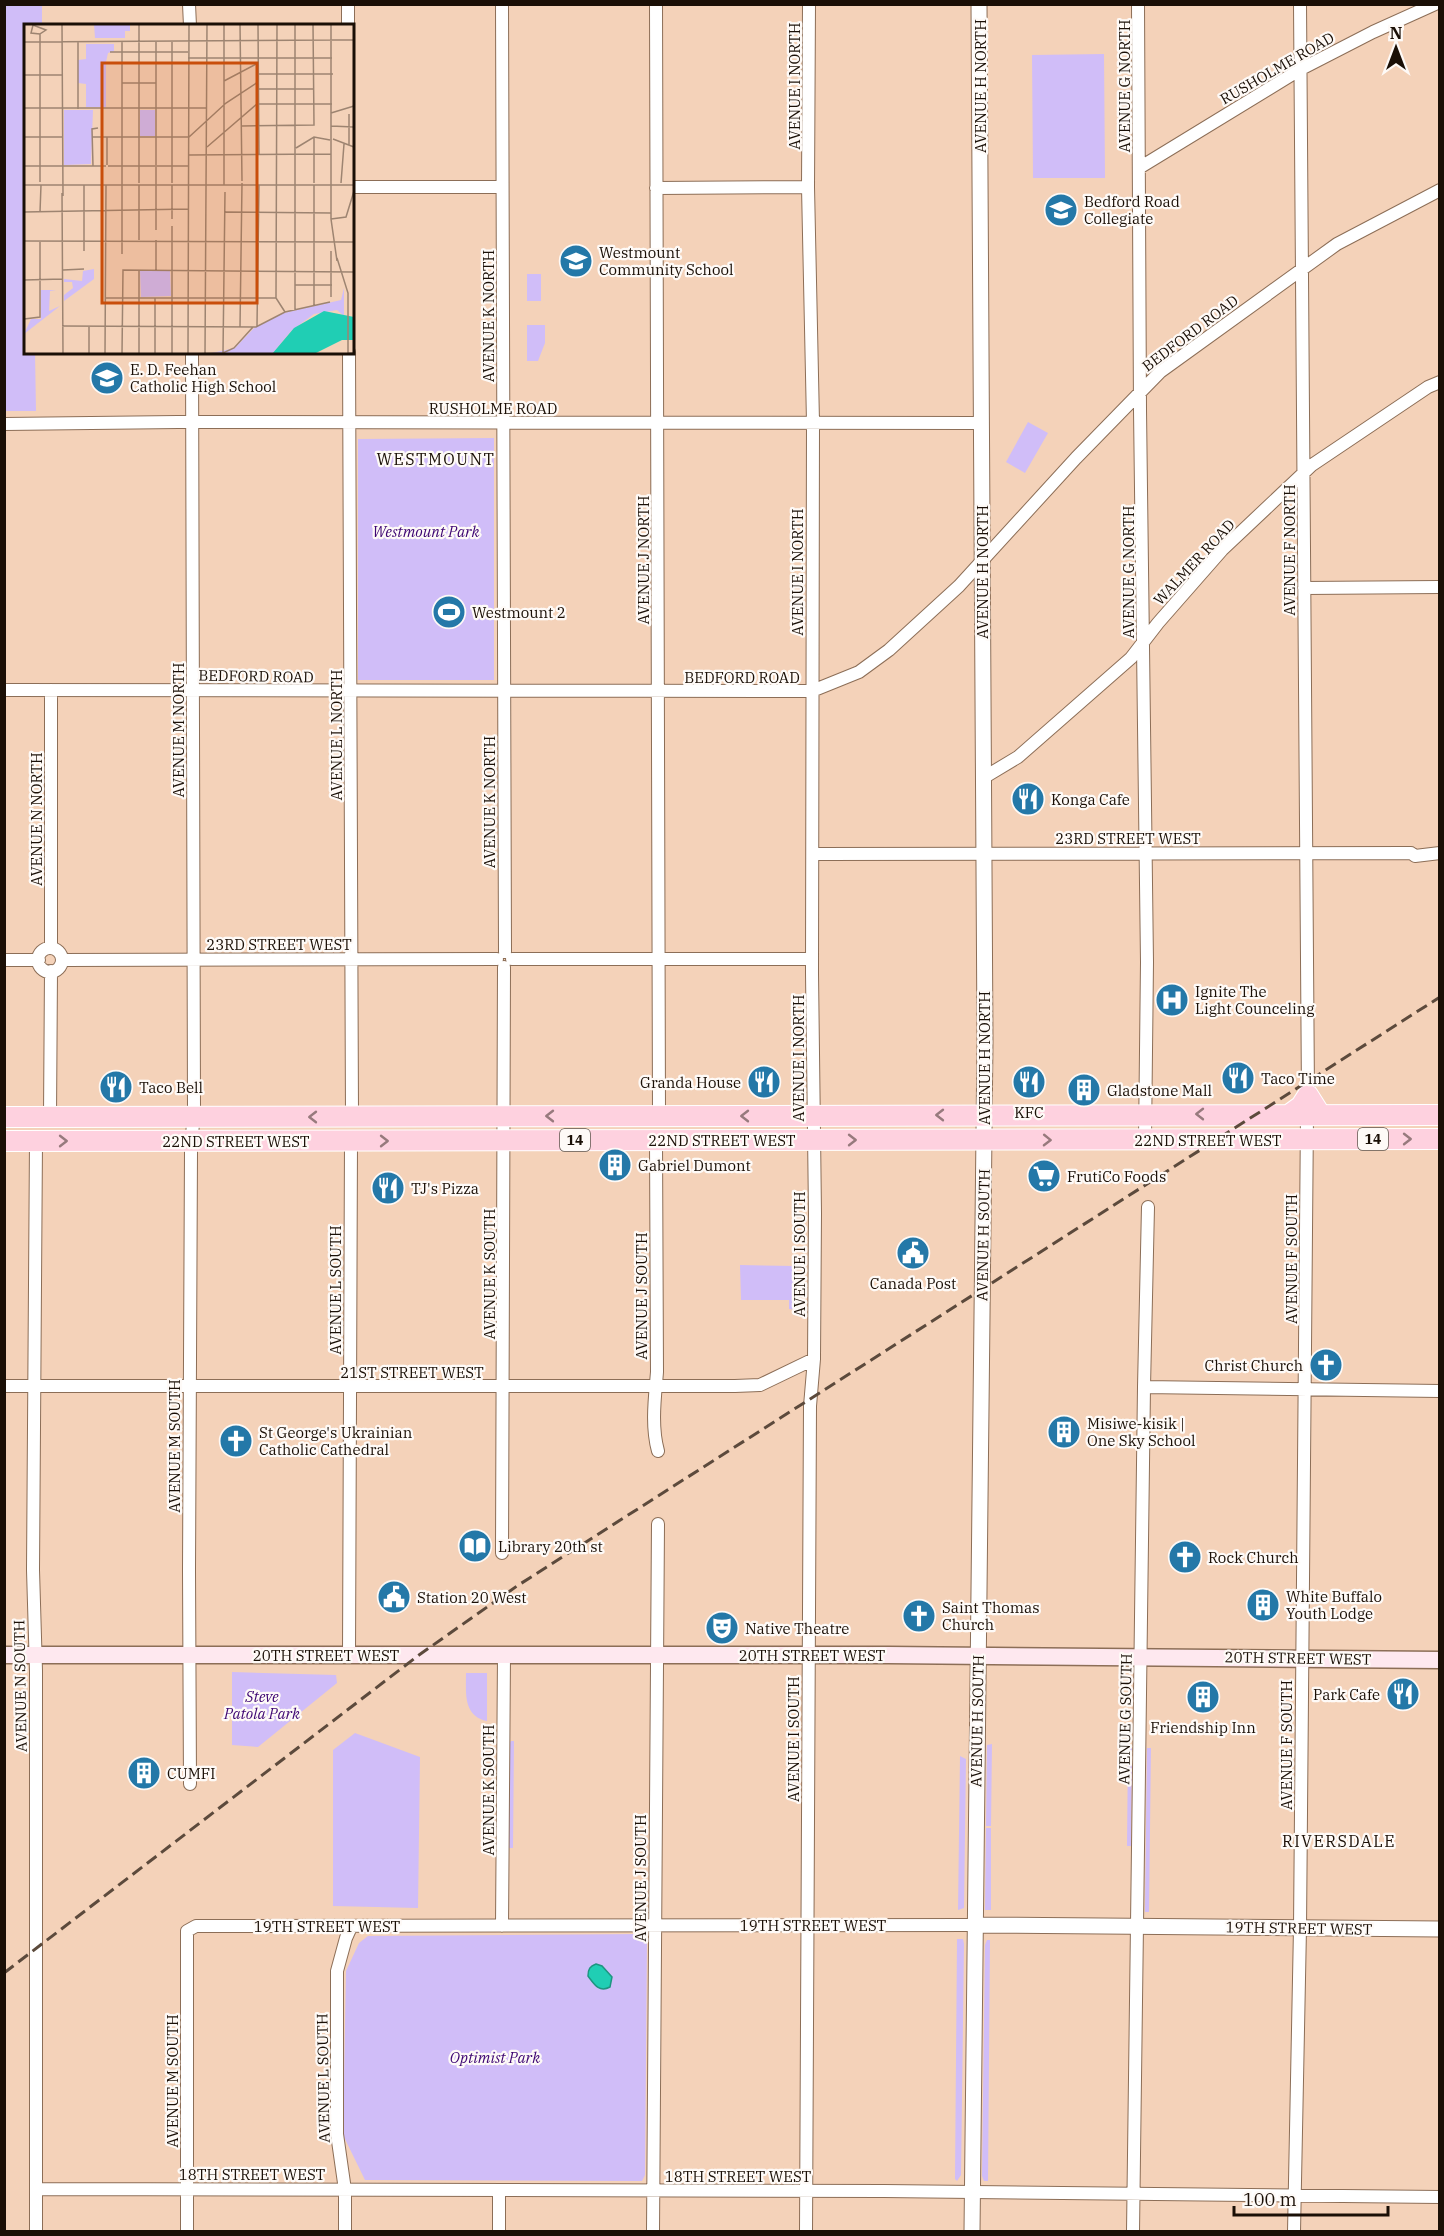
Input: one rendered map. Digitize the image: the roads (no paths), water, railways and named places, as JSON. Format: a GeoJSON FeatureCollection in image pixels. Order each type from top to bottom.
{"type":"FeatureCollection","features":[{"type":"Feature","properties":{"kind":"main road","name":"22ND STREET WEST"},"geometry":{"type":"LineString","coordinates":[[4,1117],[194,1112],[352,1116],[984,1115],[1145,1114],[1306,1109],[1440,1115]]}},
{"type":"Feature","properties":{"kind":"main road","name":"22ND STREET WEST"},"geometry":{"type":"LineString","coordinates":[[4,1141],[1440,1139]]}},
{"type":"Feature","properties":{"kind":"main road","name":"20TH STREET WEST"},"geometry":{"type":"LineString","coordinates":[[4,1655],[809,1655],[1440,1660]]}},
{"type":"Feature","properties":{"kind":"street"},"geometry":{"type":"LineString","coordinates":[[189,4],[190,24]]}},
{"type":"Feature","properties":{"kind":"street"},"geometry":{"type":"LineString","coordinates":[[348,4],[348,24]]}},
{"type":"Feature","properties":{"kind":"street","name":"AVENUE K NORTH"},"geometry":{"type":"LineString","coordinates":[[502,4],[504,1140]]}},
{"type":"Feature","properties":{"kind":"street","name":"AVENUE J NORTH"},"geometry":{"type":"LineString","coordinates":[[656,4],[659,1115]]}},
{"type":"Feature","properties":{"kind":"street","name":"AVENUE I NORTH"},"geometry":{"type":"LineString","coordinates":[[809,4],[808,186],[813,422],[813,1140]]}},
{"type":"Feature","properties":{"kind":"street","name":"AVENUE H NORTH"},"geometry":{"type":"LineString","coordinates":[[980,4],[984,1139]]}},
{"type":"Feature","properties":{"kind":"street","name":"AVENUE G NORTH"},"geometry":{"type":"LineString","coordinates":[[1138,4],[1147,962],[1145,1140]]}},
{"type":"Feature","properties":{"kind":"street","name":"AVENUE F NORTH"},"geometry":{"type":"LineString","coordinates":[[1300,4],[1306,1109]]}},
{"type":"Feature","properties":{"kind":"street","name":"RUSHOLME ROAD"},"geometry":{"type":"LineString","coordinates":[[1139,168],[1301,69],[1373,32],[1435,4]]}},
{"type":"Feature","properties":{"kind":"street"},"geometry":{"type":"LineString","coordinates":[[657,188],[808,186]]}},
{"type":"Feature","properties":{"kind":"street"},"geometry":{"type":"LineString","coordinates":[[354,187],[502,187]]}},
{"type":"Feature","properties":{"kind":"street","name":"BEDFORD ROAD"},"geometry":{"type":"LineString","coordinates":[[4,690],[812,691],[859,672],[889,650],[982,563],[1076,458],[1160,372],[1337,244],[1440,190]]}},
{"type":"Feature","properties":{"kind":"street","name":"AVENUE M NORTH"},"geometry":{"type":"LineString","coordinates":[[192,354],[194,1112]]}},
{"type":"Feature","properties":{"kind":"street","name":"AVENUE L NORTH"},"geometry":{"type":"LineString","coordinates":[[349,354],[352,1116]]}},
{"type":"Feature","properties":{"kind":"street","name":"WALMER ROAD"},"geometry":{"type":"LineString","coordinates":[[983,778],[1018,757],[1131,658],[1158,623],[1222,550],[1312,465],[1428,387],[1440,382]]}},
{"type":"Feature","properties":{"kind":"street","name":"RUSHOLME ROAD"},"geometry":{"type":"LineString","coordinates":[[4,424],[192,422],[981,423]]}},
{"type":"Feature","properties":{"kind":"street"},"geometry":{"type":"LineString","coordinates":[[1304,588],[1440,587]]}},
{"type":"Feature","properties":{"kind":"street","name":"AVENUE N NORTH"},"geometry":{"type":"LineString","coordinates":[[51,690],[51,948]]}},
{"type":"Feature","properties":{"kind":"street","name":"23RD STREET WEST"},"geometry":{"type":"LineString","coordinates":[[814,854],[1411,853],[1415,856],[1440,853]]}},
{"type":"Feature","properties":{"kind":"street"},"geometry":{"type":"LineString","coordinates":[[51,948],[59,951],[62,960],[59,967],[51,971],[42,968],[39,960],[42,952],[51,948]]}},
{"type":"Feature","properties":{"kind":"street","name":"23RD STREET WEST"},"geometry":{"type":"LineString","coordinates":[[62,960],[812,959]]}},
{"type":"Feature","properties":{"kind":"street"},"geometry":{"type":"LineString","coordinates":[[4,960],[39,960]]}},
{"type":"Feature","properties":{"kind":"street"},"geometry":{"type":"LineString","coordinates":[[50,1117],[51,971]]}},
{"type":"Feature","properties":{"kind":"street","name":"AVENUE F SOUTH"},"geometry":{"type":"LineString","coordinates":[[1294,2232],[1300,1928],[1306,1109]]}},
{"type":"Feature","properties":{"kind":"street","name":"AVENUE M SOUTH"},"geometry":{"type":"LineString","coordinates":[[190,1784],[190,1387],[194,1112]]}},
{"type":"Feature","properties":{"kind":"street","name":"AVENUE H SOUTH"},"geometry":{"type":"LineString","coordinates":[[972,2232],[984,1139]]}},
{"type":"Feature","properties":{"kind":"street","name":"AVENUE K SOUTH"},"geometry":{"type":"LineString","coordinates":[[502,1552],[504,1140]]}},
{"type":"Feature","properties":{"kind":"street","name":"AVENUE I SOUTH"},"geometry":{"type":"LineString","coordinates":[[806,2232],[810,1406],[814,1359],[813,1140]]}},
{"type":"Feature","properties":{"kind":"street","name":"AVENUE N SOUTH"},"geometry":{"type":"LineString","coordinates":[[36,1141],[33,1582],[36,2232]]}},
{"type":"Feature","properties":{"kind":"street","name":"AVENUE L SOUTH"},"geometry":{"type":"LineString","coordinates":[[349,1655],[351,1141]]}},
{"type":"Feature","properties":{"kind":"street","name":"AVENUE J SOUTH"},"geometry":{"type":"LineString","coordinates":[[656,1141],[655,1441],[658,1451]]}},
{"type":"Feature","properties":{"kind":"street","name":"AVENUE G SOUTH"},"geometry":{"type":"LineString","coordinates":[[1133,2232],[1142,1657],[1143,1387],[1148,1207]]}},
{"type":"Feature","properties":{"kind":"street","name":"21ST STREET WEST"},"geometry":{"type":"LineString","coordinates":[[4,1386],[760,1385],[814,1359]]}},
{"type":"Feature","properties":{"kind":"street"},"geometry":{"type":"LineString","coordinates":[[1143,1387],[1440,1391]]}},
{"type":"Feature","properties":{"kind":"street","name":"AVENUE J SOUTH"},"geometry":{"type":"LineString","coordinates":[[652,2232],[658,1524]]}},
{"type":"Feature","properties":{"kind":"street","name":"AVENUE K SOUTH"},"geometry":{"type":"LineString","coordinates":[[502,1926],[504,1655]]}},
{"type":"Feature","properties":{"kind":"street","name":"19TH STREET WEST"},"geometry":{"type":"LineString","coordinates":[[187,1931],[196,1926],[808,1925],[1440,1929]]}},
{"type":"Feature","properties":{"kind":"street","name":"AVENUE L SOUTH"},"geometry":{"type":"LineString","coordinates":[[345,2232],[345,2190],[337,2134],[337,1971],[351,1926]]}},
{"type":"Feature","properties":{"kind":"street","name":"AVENUE M SOUTH"},"geometry":{"type":"LineString","coordinates":[[187,1931],[187,2232]]}},
{"type":"Feature","properties":{"kind":"street","name":"18TH STREET WEST"},"geometry":{"type":"LineString","coordinates":[[36,2189],[973,2191],[1440,2197]]}},
{"type":"Feature","properties":{"kind":"street"},"geometry":{"type":"LineString","coordinates":[[499,2191],[499,2232]]}},
{"type":"Feature","properties":{"kind":"water"},"geometry":{"type":"Polygon","coordinates":[[[596,1964],[602,1966],[612,1977],[610,1987],[606,1989],[595,1985],[588,1976],[590,1968],[596,1964]]]}},
{"type":"Feature","properties":{"kind":"railway"},"geometry":{"type":"LineString","coordinates":[[4,1973],[419,1655],[517,1586],[1440,997]]}},
{"type":"Feature","properties":{"kind":"place","name":"Bedford Road Collegiate"},"geometry":{"type":"Point","coordinates":[1061,210]}},
{"type":"Feature","properties":{"kind":"place","name":"Westmount Community School"},"geometry":{"type":"Point","coordinates":[576,261]}},
{"type":"Feature","properties":{"kind":"place","name":"E. D. Feehan Catholic High School"},"geometry":{"type":"Point","coordinates":[107,378]}},
{"type":"Feature","properties":{"kind":"place","name":"Westmount 2"},"geometry":{"type":"Point","coordinates":[449,612]}},
{"type":"Feature","properties":{"kind":"place","name":"Konga Cafe"},"geometry":{"type":"Point","coordinates":[1028,799]}},
{"type":"Feature","properties":{"kind":"place","name":"Ignite The Light Counceling"},"geometry":{"type":"Point","coordinates":[1172,1000]}},
{"type":"Feature","properties":{"kind":"place","name":"Taco Time"},"geometry":{"type":"Point","coordinates":[1238,1078]}},
{"type":"Feature","properties":{"kind":"place","name":"Granda House"},"geometry":{"type":"Point","coordinates":[764,1082]}},
{"type":"Feature","properties":{"kind":"place","name":"KFC"},"geometry":{"type":"Point","coordinates":[1029,1082]}},
{"type":"Feature","properties":{"kind":"place","name":"Taco Bell"},"geometry":{"type":"Point","coordinates":[116,1087]}},
{"type":"Feature","properties":{"kind":"place","name":"Gladstone Mall"},"geometry":{"type":"Point","coordinates":[1084,1090]}},
{"type":"Feature","properties":{"kind":"place","name":"Gabriel Dumont"},"geometry":{"type":"Point","coordinates":[615,1165]}},
{"type":"Feature","properties":{"kind":"place","name":"FrutiCo Foods"},"geometry":{"type":"Point","coordinates":[1044,1176]}},
{"type":"Feature","properties":{"kind":"place","name":"TJ's Pizza"},"geometry":{"type":"Point","coordinates":[388,1188]}},
{"type":"Feature","properties":{"kind":"place","name":"Canada Post"},"geometry":{"type":"Point","coordinates":[913,1253]}},
{"type":"Feature","properties":{"kind":"place","name":"Christ Church"},"geometry":{"type":"Point","coordinates":[1326,1365]}},
{"type":"Feature","properties":{"kind":"place","name":"Misiwe-kisik | One Sky School"},"geometry":{"type":"Point","coordinates":[1064,1432]}},
{"type":"Feature","properties":{"kind":"place","name":"St George's Ukrainian Catholic Cathedral"},"geometry":{"type":"Point","coordinates":[236,1441]}},
{"type":"Feature","properties":{"kind":"place","name":"Library 20th st"},"geometry":{"type":"Point","coordinates":[475,1546]}},
{"type":"Feature","properties":{"kind":"place","name":"Rock Church"},"geometry":{"type":"Point","coordinates":[1185,1557]}},
{"type":"Feature","properties":{"kind":"place","name":"Station 20 West"},"geometry":{"type":"Point","coordinates":[394,1597]}},
{"type":"Feature","properties":{"kind":"place","name":"White Buffalo Youth Lodge"},"geometry":{"type":"Point","coordinates":[1263,1605]}},
{"type":"Feature","properties":{"kind":"place","name":"Saint Thomas Church"},"geometry":{"type":"Point","coordinates":[919,1616]}},
{"type":"Feature","properties":{"kind":"place","name":"Native Theatre"},"geometry":{"type":"Point","coordinates":[722,1628]}},
{"type":"Feature","properties":{"kind":"place","name":"Park Cafe"},"geometry":{"type":"Point","coordinates":[1403,1694]}},
{"type":"Feature","properties":{"kind":"place","name":"Friendship Inn"},"geometry":{"type":"Point","coordinates":[1203,1697]}},
{"type":"Feature","properties":{"kind":"place","name":"CUMFI"},"geometry":{"type":"Point","coordinates":[144,1773]}},
{"type":"Feature","properties":{"kind":"district","name":"WESTMOUNT"},"geometry":{"type":"Point","coordinates":[436,459]}},
{"type":"Feature","properties":{"kind":"district","name":"RIVERSDALE"},"geometry":{"type":"Point","coordinates":[1339,1841]}},
{"type":"Feature","properties":{"kind":"park label","name":"Westmount Park"},"geometry":{"type":"Point","coordinates":[426,531]}},
{"type":"Feature","properties":{"kind":"park label","name":"Steve Patola Park"},"geometry":{"type":"Point","coordinates":[262,1704]}},
{"type":"Feature","properties":{"kind":"park label","name":"Optimist Park"},"geometry":{"type":"Point","coordinates":[495,2057]}}]}
